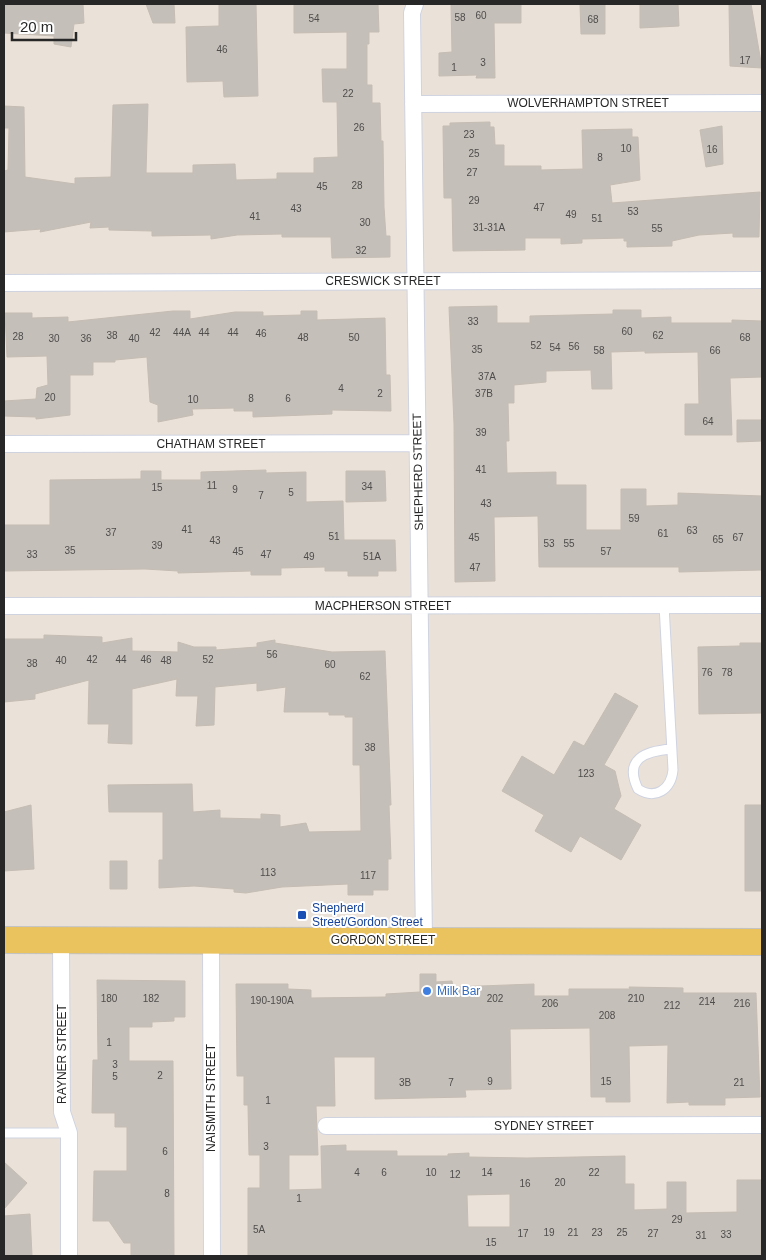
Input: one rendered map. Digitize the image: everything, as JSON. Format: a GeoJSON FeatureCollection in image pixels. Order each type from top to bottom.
{"type":"FeatureCollection","features":[{"type":"Feature","properties":{"kind":"main road","name":"GORDON STREET"},"geometry":{"type":"LineString","coordinates":[[4,940],[211,939],[762,942]]}},
{"type":"Feature","properties":{"kind":"street","name":"SHEPHERD STREET"},"geometry":{"type":"LineString","coordinates":[[415,4],[412,13],[424,940]]}},
{"type":"Feature","properties":{"kind":"street","name":"WOLVERHAMPTON STREET"},"geometry":{"type":"LineString","coordinates":[[413,104],[762,103]]}},
{"type":"Feature","properties":{"kind":"street","name":"CRESWICK STREET"},"geometry":{"type":"LineString","coordinates":[[4,283],[762,280]]}},
{"type":"Feature","properties":{"kind":"street","name":"CHATHAM STREET"},"geometry":{"type":"LineString","coordinates":[[4,444],[418,443]]}},
{"type":"Feature","properties":{"kind":"street","name":"MACPHERSON STREET"},"geometry":{"type":"LineString","coordinates":[[4,606],[762,605]]}},
{"type":"Feature","properties":{"kind":"street","name":"NAISMITH STREET"},"geometry":{"type":"LineString","coordinates":[[211,939],[212,1256]]}},
{"type":"Feature","properties":{"kind":"street","name":"RAYNER STREET"},"geometry":{"type":"LineString","coordinates":[[61,941],[62,1112],[69,1133],[69,1256]]}},
{"type":"Feature","properties":{"kind":"street","name":"SYDNEY STREET"},"geometry":{"type":"LineString","coordinates":[[326,1126],[762,1125]]}},
{"type":"Feature","properties":{"kind":"lane"},"geometry":{"type":"LineString","coordinates":[[664,605],[673,770],[668,788],[653,794],[638,789],[633,774],[636,760],[650,751],[671,749]]}},
{"type":"Feature","properties":{"kind":"lane"},"geometry":{"type":"LineString","coordinates":[[4,1133],[69,1133]]}},
{"type":"Feature","properties":{"kind":"building"},"geometry":{"type":"Polygon","coordinates":[[[4,4],[83,4],[84,23],[74,24],[71,47],[54,44],[54,36],[4,33],[4,4]]]}},
{"type":"Feature","properties":{"kind":"building"},"geometry":{"type":"Polygon","coordinates":[[[146,4],[174,4],[175,23],[153,23],[146,4]]]}},
{"type":"Feature","properties":{"kind":"building"},"geometry":{"type":"Polygon","coordinates":[[[219,4],[256,4],[258,96],[224,97],[223,81],[187,82],[186,27],[219,26],[219,4]]]}},
{"type":"Feature","properties":{"kind":"building"},"geometry":{"type":"Polygon","coordinates":[[[294,4],[378,4],[379,32],[369,32],[369,44],[367,44],[367,85],[372,85],[372,103],[380,103],[381,141],[383,141],[384,207],[386,236],[390,236],[390,257],[332,258],[331,237],[282,237],[282,234],[237,235],[211,239],[211,235],[152,236],[152,231],[109,230],[109,227],[90,228],[91,222],[40,232],[41,229],[4,232],[4,171],[8,170],[9,128],[4,128],[4,106],[24,107],[25,177],[75,184],[75,178],[111,177],[113,105],[148,104],[146,173],[193,173],[193,165],[235,164],[236,180],[277,179],[277,173],[314,173],[314,158],[338,157],[337,102],[323,102],[322,69],[347,69],[347,32],[294,33],[294,4]]]}},
{"type":"Feature","properties":{"kind":"building"},"geometry":{"type":"Polygon","coordinates":[[[451,4],[521,4],[521,23],[494,23],[495,78],[476,78],[477,75],[439,76],[439,53],[452,52],[451,4]]]}},
{"type":"Feature","properties":{"kind":"building"},"geometry":{"type":"Polygon","coordinates":[[[580,4],[605,4],[605,34],[581,34],[580,4]]]}},
{"type":"Feature","properties":{"kind":"building"},"geometry":{"type":"Polygon","coordinates":[[[640,4],[678,4],[679,26],[640,28],[640,4]]]}},
{"type":"Feature","properties":{"kind":"building"},"geometry":{"type":"Polygon","coordinates":[[[729,4],[751,4],[762,68],[730,66],[729,4]]]}},
{"type":"Feature","properties":{"kind":"building"},"geometry":{"type":"Polygon","coordinates":[[[490,122],[490,127],[494,127],[495,145],[504,145],[504,166],[541,166],[541,170],[583,169],[582,130],[632,129],[632,137],[638,137],[640,180],[610,185],[612,203],[760,192],[759,237],[733,237],[733,233],[699,235],[672,241],[672,246],[627,247],[627,241],[624,241],[624,238],[582,239],[582,243],[561,244],[561,238],[525,238],[525,250],[453,251],[452,198],[444,198],[443,126],[450,126],[450,123],[490,122]]]}},
{"type":"Feature","properties":{"kind":"building"},"geometry":{"type":"Polygon","coordinates":[[[722,126],[723,164],[706,167],[700,130],[722,126]]]}},
{"type":"Feature","properties":{"kind":"building"},"geometry":{"type":"Polygon","coordinates":[[[497,306],[497,323],[530,323],[530,316],[613,314],[613,310],[641,310],[641,318],[671,317],[671,323],[732,323],[732,320],[762,321],[762,377],[730,378],[732,435],[685,435],[685,404],[699,404],[698,352],[645,353],[645,351],[611,352],[612,389],[592,389],[591,370],[546,371],[546,382],[514,385],[514,403],[508,403],[509,441],[506,441],[507,473],[556,472],[556,485],[586,485],[586,530],[621,530],[621,489],[646,489],[646,506],[678,505],[678,493],[762,496],[762,570],[679,572],[679,567],[539,567],[538,516],[494,517],[495,581],[455,582],[454,424],[449,307],[497,306]]]}},
{"type":"Feature","properties":{"kind":"building"},"geometry":{"type":"Polygon","coordinates":[[[173,311],[190,311],[190,319],[235,312],[263,312],[263,316],[301,315],[301,311],[317,311],[317,320],[385,318],[386,375],[390,375],[391,411],[332,410],[332,414],[253,417],[253,411],[234,411],[234,408],[192,409],[193,415],[158,422],[158,405],[150,402],[147,357],[115,360],[115,362],[93,362],[93,375],[70,375],[70,415],[36,419],[36,417],[4,416],[4,401],[36,399],[37,388],[48,385],[47,356],[7,357],[5,313],[32,313],[32,318],[68,317],[68,322],[173,311]]]}},
{"type":"Feature","properties":{"kind":"building"},"geometry":{"type":"Polygon","coordinates":[[[737,420],[762,420],[762,441],[737,442],[737,420]]]}},
{"type":"Feature","properties":{"kind":"building"},"geometry":{"type":"Polygon","coordinates":[[[266,470],[266,473],[306,472],[306,502],[343,501],[344,540],[395,540],[396,571],[378,571],[378,576],[348,576],[348,571],[325,571],[325,567],[281,568],[281,575],[251,575],[251,571],[178,573],[178,571],[145,569],[4,571],[4,525],[50,525],[50,480],[141,479],[141,471],[161,471],[161,480],[201,480],[201,472],[266,470]]]}},
{"type":"Feature","properties":{"kind":"building"},"geometry":{"type":"Polygon","coordinates":[[[346,471],[385,471],[386,501],[346,502],[346,471]]]}},
{"type":"Feature","properties":{"kind":"building"},"geometry":{"type":"Polygon","coordinates":[[[44,635],[102,637],[102,643],[132,638],[132,651],[178,652],[178,642],[194,647],[216,647],[216,650],[257,647],[257,643],[275,640],[275,643],[332,652],[385,651],[391,805],[389,805],[391,859],[388,859],[388,890],[373,890],[373,895],[348,895],[348,884],[282,887],[246,893],[234,892],[234,889],[194,886],[159,888],[159,860],[163,860],[163,812],[109,812],[108,785],[192,784],[193,812],[220,810],[220,818],[261,819],[261,814],[280,815],[280,827],[306,823],[309,832],[361,831],[360,765],[353,765],[353,717],[329,715],[329,712],[284,712],[286,687],[257,691],[257,683],[215,687],[214,725],[196,726],[198,696],[176,696],[177,679],[132,689],[132,744],[108,743],[109,724],[88,724],[89,680],[35,694],[35,699],[4,702],[4,639],[44,639],[44,635]]]}},
{"type":"Feature","properties":{"kind":"building"},"geometry":{"type":"Polygon","coordinates":[[[740,643],[762,643],[762,713],[699,714],[698,647],[740,646],[740,643]]]}},
{"type":"Feature","properties":{"kind":"building"},"geometry":{"type":"Polygon","coordinates":[[[615,693],[638,706],[604,765],[615,771],[621,796],[614,809],[641,825],[621,860],[580,836],[571,852],[535,831],[544,815],[502,791],[522,756],[554,775],[574,741],[584,746],[615,693]]]}},
{"type":"Feature","properties":{"kind":"building"},"geometry":{"type":"Polygon","coordinates":[[[31,805],[34,869],[4,871],[4,812],[31,805]]]}},
{"type":"Feature","properties":{"kind":"building"},"geometry":{"type":"Polygon","coordinates":[[[745,805],[762,805],[762,891],[745,891],[745,805]]]}},
{"type":"Feature","properties":{"kind":"building"},"geometry":{"type":"Polygon","coordinates":[[[110,861],[127,861],[127,889],[110,889],[110,861]]]}},
{"type":"Feature","properties":{"kind":"building"},"geometry":{"type":"Polygon","coordinates":[[[420,974],[436,974],[436,982],[452,981],[453,987],[534,984],[534,996],[569,996],[569,989],[630,989],[629,987],[683,988],[683,993],[756,993],[760,1097],[725,1098],[725,1105],[689,1105],[689,1102],[667,1103],[668,1045],[629,1046],[630,1102],[606,1102],[606,1097],[591,1097],[590,1028],[510,1029],[511,1089],[465,1090],[466,1097],[375,1099],[375,1057],[334,1057],[335,1106],[316,1106],[318,1155],[289,1155],[289,1190],[322,1189],[321,1146],[346,1145],[346,1151],[397,1151],[397,1156],[448,1156],[448,1154],[469,1153],[469,1157],[625,1156],[625,1184],[634,1184],[634,1210],[667,1209],[667,1182],[686,1182],[686,1213],[737,1212],[737,1180],[762,1180],[761,1256],[248,1256],[248,1188],[260,1188],[260,1155],[249,1155],[248,1105],[244,1105],[244,1076],[237,1076],[236,984],[288,984],[288,989],[311,990],[311,998],[386,997],[386,994],[420,992],[420,974]],[[510,1194],[467,1195],[468,1227],[510,1227],[510,1194]]]}},
{"type":"Feature","properties":{"kind":"building"},"geometry":{"type":"Polygon","coordinates":[[[97,980],[185,981],[185,1017],[174,1017],[174,1021],[152,1022],[152,1027],[129,1027],[129,1061],[173,1061],[174,1256],[131,1256],[131,1243],[124,1243],[109,1221],[93,1221],[94,1171],[127,1171],[127,1127],[115,1127],[115,1113],[92,1113],[93,1060],[98,1060],[97,980]]]}},
{"type":"Feature","properties":{"kind":"building"},"geometry":{"type":"Polygon","coordinates":[[[4,1162],[27,1183],[4,1209],[4,1162]]]}},
{"type":"Feature","properties":{"kind":"building"},"geometry":{"type":"Polygon","coordinates":[[[30,1214],[32,1256],[4,1256],[4,1216],[30,1214]]]}},
{"type":"Feature","properties":{"kind":"place","name":"Shepherd Street/Gordon Street"},"geometry":{"type":"Point","coordinates":[302,915]}},
{"type":"Feature","properties":{"kind":"place","name":"Milk Bar"},"geometry":{"type":"Point","coordinates":[427,991]}}]}
